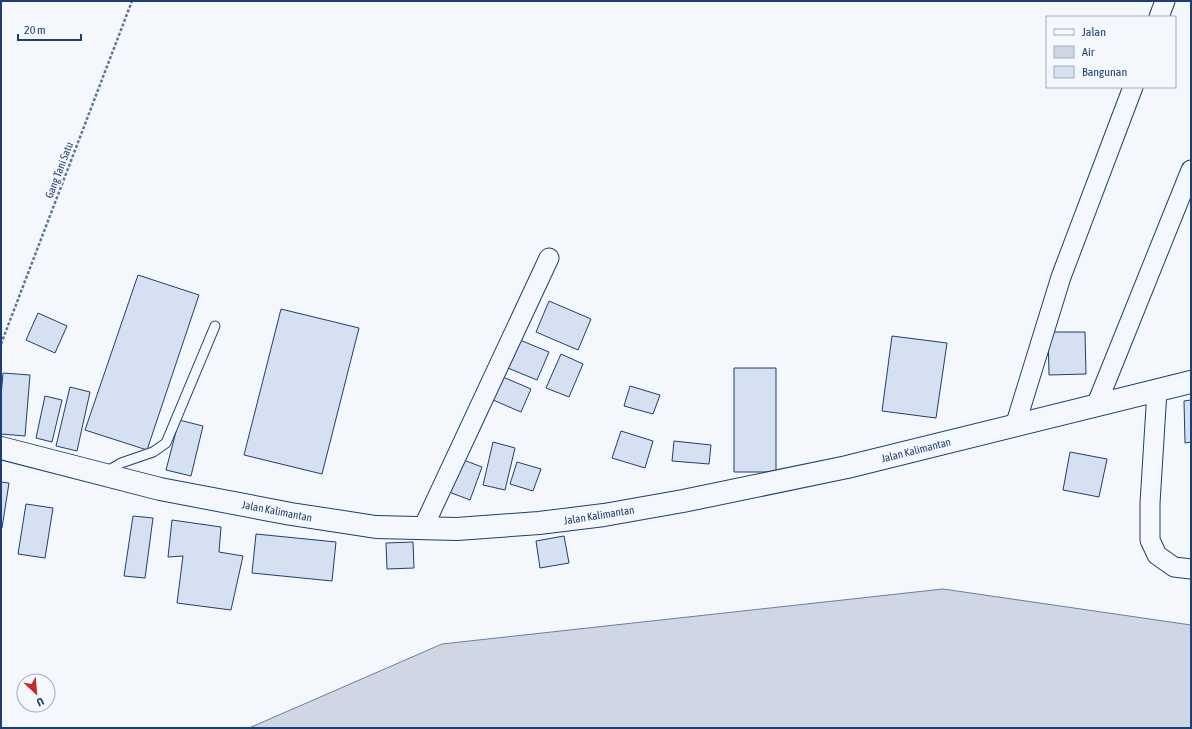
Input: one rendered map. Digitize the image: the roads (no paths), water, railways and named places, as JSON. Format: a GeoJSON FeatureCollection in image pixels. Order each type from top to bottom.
{"type":"FeatureCollection","features":[{"type":"Feature","properties":{"kind":"street"},"geometry":{"type":"LineString","coordinates":[[1159,16],[1166,1]]}},
{"type":"Feature","properties":{"kind":"street"},"geometry":{"type":"LineString","coordinates":[[1015,426],[1061,277],[1133,88]]}},
{"type":"Feature","properties":{"kind":"street"},"geometry":{"type":"LineString","coordinates":[[1096,406],[1191,170]]}},
{"type":"Feature","properties":{"kind":"street"},"geometry":{"type":"LineString","coordinates":[[423,528],[549,258]]}},
{"type":"Feature","properties":{"kind":"street","name":"Jalan Kalimantan"},"geometry":{"type":"LineString","coordinates":[[1,448],[160,489],[333,521],[376,527],[457,528],[539,523],[683,501],[847,467],[1191,382]]}},
{"type":"Feature","properties":{"kind":"street"},"geometry":{"type":"LineString","coordinates":[[1157,391],[1150,502],[1150,540],[1157,554],[1174,567],[1191,569]]}},
{"type":"Feature","properties":{"kind":"lane"},"geometry":{"type":"LineString","coordinates":[[102,474],[121,462],[153,452],[166,443],[215,326]]}},
{"type":"Feature","properties":{"kind":"water"},"geometry":{"type":"Polygon","coordinates":[[[943,589],[1191,625],[1191,728],[249,728],[442,644],[943,589]]]}}]}
